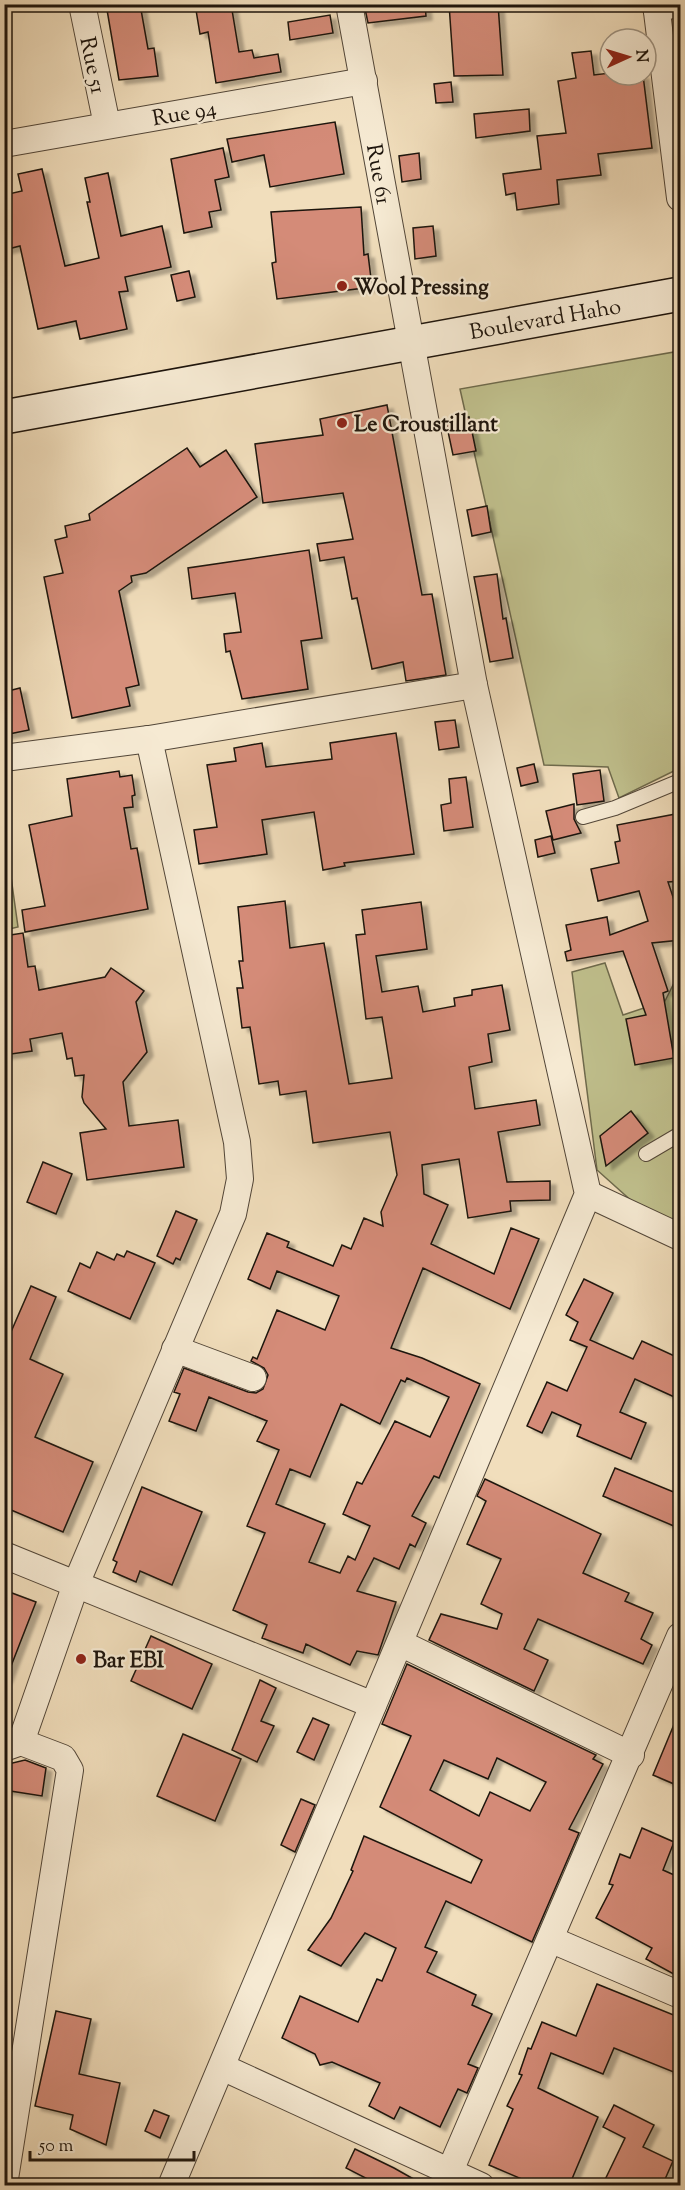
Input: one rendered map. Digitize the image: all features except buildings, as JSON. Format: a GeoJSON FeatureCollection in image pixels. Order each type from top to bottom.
{"type":"FeatureCollection","features":[{"type":"Feature","properties":{"kind":"main road","name":"Boulevard Haho"},"geometry":{"type":"LineString","coordinates":[[4,417],[681,294]]}},
{"type":"Feature","properties":{"kind":"street","name":"Rue 51"},"geometry":{"type":"LineString","coordinates":[[82,4],[107,125]]}},
{"type":"Feature","properties":{"kind":"street","name":"Rue 61"},"geometry":{"type":"LineString","coordinates":[[349,4],[409,343],[474,685],[588,1194]]}},
{"type":"Feature","properties":{"kind":"street"},"geometry":{"type":"LineString","coordinates":[[664,6],[681,198]]}},
{"type":"Feature","properties":{"kind":"street","name":"Rue 94"},"geometry":{"type":"LineString","coordinates":[[4,144],[364,81]]}},
{"type":"Feature","properties":{"kind":"street"},"geometry":{"type":"LineString","coordinates":[[4,758],[149,739],[474,685]]}},
{"type":"Feature","properties":{"kind":"street"},"geometry":{"type":"LineString","coordinates":[[4,2185],[70,1770],[63,1758],[13,1745],[76,1584],[233,1214],[240,1179],[237,1142],[149,739]]}},
{"type":"Feature","properties":{"kind":"street"},"geometry":{"type":"LineString","coordinates":[[171,2186],[588,1194],[681,1237]]}},
{"type":"Feature","properties":{"kind":"street"},"geometry":{"type":"LineString","coordinates":[[175,1349],[253,1378]]}},
{"type":"Feature","properties":{"kind":"street"},"geometry":{"type":"LineString","coordinates":[[4,1555],[373,1705]]}},
{"type":"Feature","properties":{"kind":"street"},"geometry":{"type":"LineString","coordinates":[[450,2171],[552,1940],[681,1636]]}},
{"type":"Feature","properties":{"kind":"street"},"geometry":{"type":"LineString","coordinates":[[400,1643],[631,1755]]}},
{"type":"Feature","properties":{"kind":"street"},"geometry":{"type":"LineString","coordinates":[[552,1940],[681,1995]]}},
{"type":"Feature","properties":{"kind":"street"},"geometry":{"type":"LineString","coordinates":[[222,2067],[481,2186]]}},
{"type":"Feature","properties":{"kind":"lane"},"geometry":{"type":"LineString","coordinates":[[583,817],[615,808],[681,781]]}},
{"type":"Feature","properties":{"kind":"lane"},"geometry":{"type":"LineString","coordinates":[[646,1154],[681,1134]]}},
{"type":"Feature","properties":{"kind":"green space"},"geometry":{"type":"Polygon","coordinates":[[[680,351],[680,768],[619,798],[608,767],[544,765],[460,389],[680,351]]]}},
{"type":"Feature","properties":{"kind":"green space"},"geometry":{"type":"Polygon","coordinates":[[[4,827],[18,927],[5,930],[4,930],[4,827]]]}},
{"type":"Feature","properties":{"kind":"green space"},"geometry":{"type":"Polygon","coordinates":[[[605,963],[623,1015],[665,1001],[680,971],[680,1223],[634,1203],[597,1170],[572,972],[605,963]]]}},
{"type":"Feature","properties":{"kind":"place","name":"Wool Pressing"},"geometry":{"type":"Point","coordinates":[342,286]}},
{"type":"Feature","properties":{"kind":"place","name":"Le Croustillant"},"geometry":{"type":"Point","coordinates":[342,423]}},
{"type":"Feature","properties":{"kind":"place","name":"Bar EBI"},"geometry":{"type":"Point","coordinates":[81,1659]}}]}
